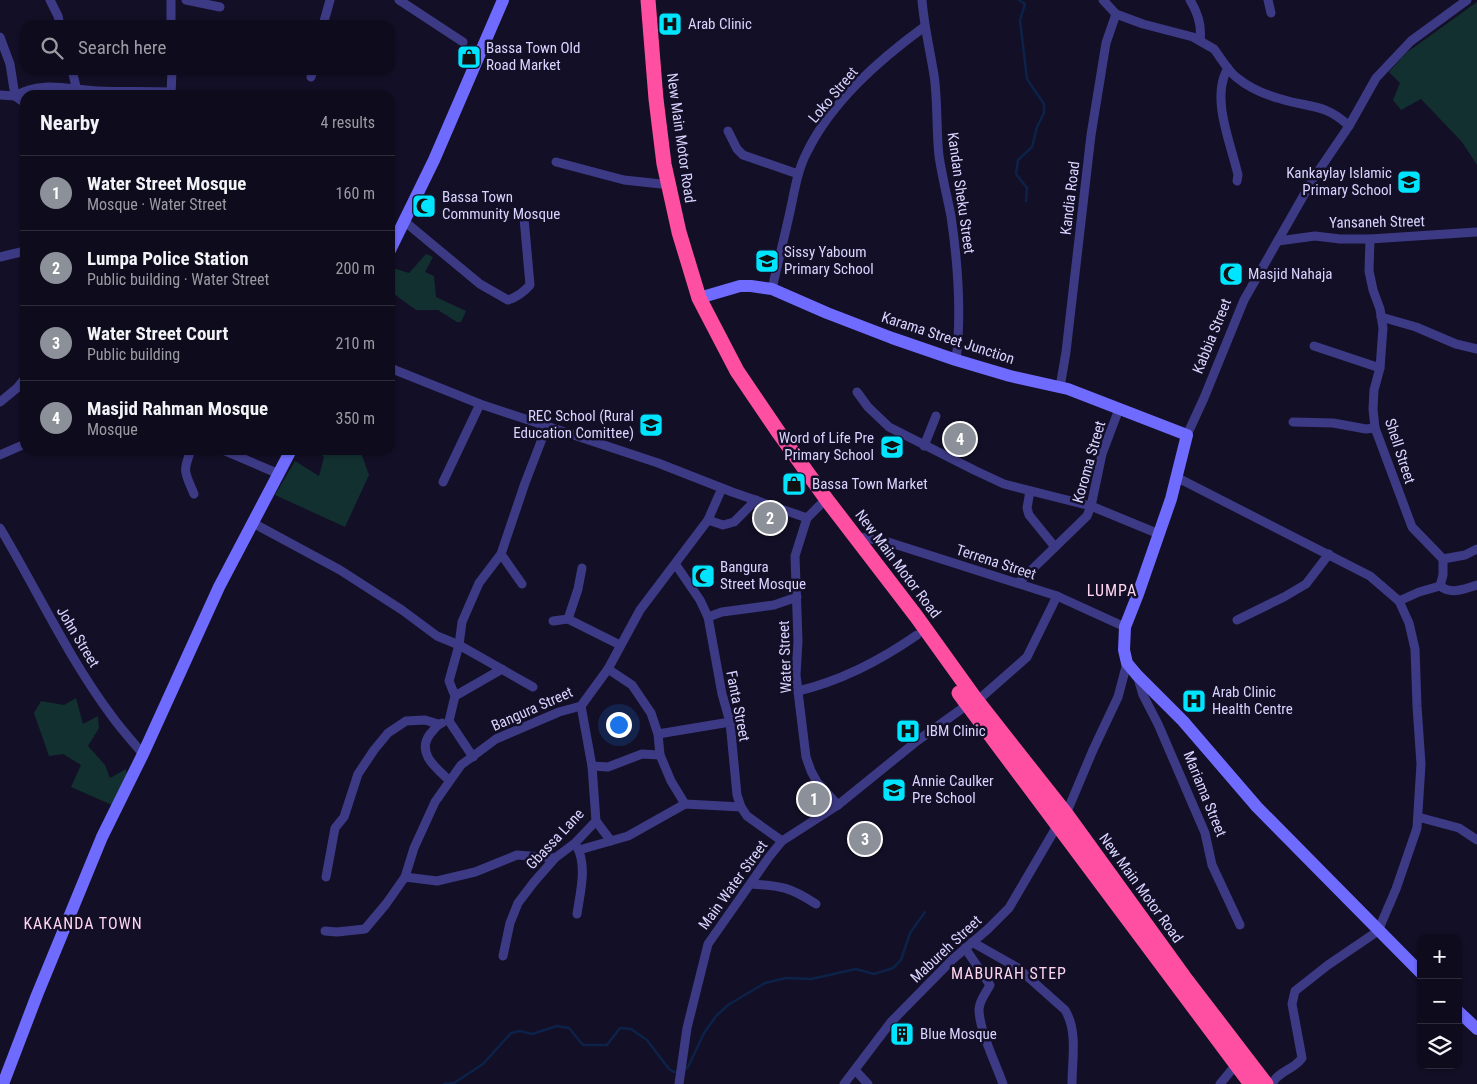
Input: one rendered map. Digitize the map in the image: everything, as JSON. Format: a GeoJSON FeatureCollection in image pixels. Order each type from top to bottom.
{"type":"FeatureCollection","features":[{"type":"Feature","properties":{"kind":"highway","name":"New Main Motor Road"},"geometry":{"type":"LineString","coordinates":[[640,0],[656,166],[672,234],[691,301],[731,375],[820,505],[917,635],[972,703],[1184,977],[1240,1060],[1251,1084]]}},
{"type":"Feature","properties":{"kind":"highway","name":"New Main Motor Road"},"geometry":{"type":"LineString","coordinates":[[648,0],[656,104],[664,164],[679,232],[699,298],[737,371],[779,434],[916,616],[972,703]]}},
{"type":"Feature","properties":{"kind":"highway","name":"New Main Motor Road"},"geometry":{"type":"LineString","coordinates":[[1240,1060],[1266,1084]]}},
{"type":"Feature","properties":{"kind":"street"},"geometry":{"type":"LineString","coordinates":[[50,0],[59,20]]}},
{"type":"Feature","properties":{"kind":"street"},"geometry":{"type":"LineString","coordinates":[[171,0],[171,20]]}},
{"type":"Feature","properties":{"kind":"street"},"geometry":{"type":"LineString","coordinates":[[186,0],[220,7]]}},
{"type":"Feature","properties":{"kind":"street"},"geometry":{"type":"LineString","coordinates":[[324,20],[330,0]]}},
{"type":"Feature","properties":{"kind":"street"},"geometry":{"type":"LineString","coordinates":[[399,0],[463,42]]}},
{"type":"Feature","properties":{"kind":"street"},"geometry":{"type":"LineString","coordinates":[[395,240],[434,160],[503,0]]}},
{"type":"Feature","properties":{"kind":"street","name":"Kandan Sheku Street"},"geometry":{"type":"LineString","coordinates":[[922,0],[924,28],[934,76],[938,110],[939,155],[951,216],[958,281],[960,330],[956,360]]}},
{"type":"Feature","properties":{"kind":"street"},"geometry":{"type":"LineString","coordinates":[[1103,0],[1116,14],[1142,24],[1200,40],[1214,49],[1235,76],[1252,87],[1281,100],[1325,109],[1338,116],[1349,126]]}},
{"type":"Feature","properties":{"kind":"street"},"geometry":{"type":"LineString","coordinates":[[1190,0],[1202,28],[1200,40]]}},
{"type":"Feature","properties":{"kind":"street"},"geometry":{"type":"LineString","coordinates":[[1268,0],[1271,13]]}},
{"type":"Feature","properties":{"kind":"street","name":"Kabbia Street"},"geometry":{"type":"LineString","coordinates":[[1125,627],[1160,534],[1178,478],[1187,435],[1244,300],[1313,179],[1349,126],[1376,78],[1411,41],[1467,0]]}},
{"type":"Feature","properties":{"kind":"street","name":"Kandia Road"},"geometry":{"type":"LineString","coordinates":[[1060,387],[1066,352],[1091,135],[1106,43],[1116,14]]}},
{"type":"Feature","properties":{"kind":"street","name":"Loko Street"},"geometry":{"type":"LineString","coordinates":[[772,289],[798,174],[806,152],[842,100],[896,47],[924,28]]}},
{"type":"Feature","properties":{"kind":"street"},"geometry":{"type":"LineString","coordinates":[[0,37],[10,64],[15,96]]}},
{"type":"Feature","properties":{"kind":"street"},"geometry":{"type":"LineString","coordinates":[[1228,68],[1222,77],[1222,106],[1225,127],[1238,175],[1237,181]]}},
{"type":"Feature","properties":{"kind":"street"},"geometry":{"type":"LineString","coordinates":[[73,75],[77,90]]}},
{"type":"Feature","properties":{"kind":"street"},"geometry":{"type":"LineString","coordinates":[[171,90],[172,75]]}},
{"type":"Feature","properties":{"kind":"street"},"geometry":{"type":"LineString","coordinates":[[24,90],[57,86],[71,90]]}},
{"type":"Feature","properties":{"kind":"street"},"geometry":{"type":"LineString","coordinates":[[15,96],[20,93]]}},
{"type":"Feature","properties":{"kind":"street"},"geometry":{"type":"LineString","coordinates":[[0,94],[15,96],[20,100]]}},
{"type":"Feature","properties":{"kind":"street"},"geometry":{"type":"LineString","coordinates":[[728,131],[737,149],[743,155],[798,174]]}},
{"type":"Feature","properties":{"kind":"street"},"geometry":{"type":"LineString","coordinates":[[556,162],[624,180],[661,184]]}},
{"type":"Feature","properties":{"kind":"street"},"geometry":{"type":"LineString","coordinates":[[404,221],[480,284],[508,300],[525,290],[530,284],[524,218]]}},
{"type":"Feature","properties":{"kind":"street","name":"Yansaneh Street"},"geometry":{"type":"LineString","coordinates":[[1278,241],[1315,236],[1340,239],[1370,239],[1477,232]]}},
{"type":"Feature","properties":{"kind":"street","name":"Shell Street"},"geometry":{"type":"LineString","coordinates":[[1370,239],[1369,271],[1372,290],[1380,309],[1383,328],[1380,368],[1374,390],[1375,428],[1412,527],[1443,559]]}},
{"type":"Feature","properties":{"kind":"street"},"geometry":{"type":"LineString","coordinates":[[0,257],[20,252]]}},
{"type":"Feature","properties":{"kind":"street","name":"Karama Street Junction"},"geometry":{"type":"LineString","coordinates":[[699,298],[740,286],[772,289],[882,335],[1010,376],[1060,387],[1187,435]]}},
{"type":"Feature","properties":{"kind":"street"},"geometry":{"type":"LineString","coordinates":[[1381,316],[1416,327],[1456,344],[1477,349]]}},
{"type":"Feature","properties":{"kind":"street"},"geometry":{"type":"LineString","coordinates":[[1314,346],[1380,368]]}},
{"type":"Feature","properties":{"kind":"street"},"geometry":{"type":"LineString","coordinates":[[395,370],[480,404],[658,463],[807,518]]}},
{"type":"Feature","properties":{"kind":"street"},"geometry":{"type":"LineString","coordinates":[[0,402],[20,384]]}},
{"type":"Feature","properties":{"kind":"street"},"geometry":{"type":"LineString","coordinates":[[857,392],[868,407],[889,427],[1004,484],[1091,506],[1160,534]]}},
{"type":"Feature","properties":{"kind":"street"},"geometry":{"type":"LineString","coordinates":[[443,482],[480,404]]}},
{"type":"Feature","properties":{"kind":"street","name":"Koroma Street"},"geometry":{"type":"LineString","coordinates":[[1018,583],[1087,516],[1091,506],[1102,454],[1119,409]]}},
{"type":"Feature","properties":{"kind":"street"},"geometry":{"type":"LineString","coordinates":[[924,446],[936,416]]}},
{"type":"Feature","properties":{"kind":"street"},"geometry":{"type":"LineString","coordinates":[[1293,422],[1333,423],[1366,429],[1375,428]]}},
{"type":"Feature","properties":{"kind":"street"},"geometry":{"type":"LineString","coordinates":[[473,757],[449,721],[455,696],[450,681],[459,645],[462,622],[480,582],[501,554],[525,482],[547,426]]}},
{"type":"Feature","properties":{"kind":"street"},"geometry":{"type":"LineString","coordinates":[[0,455],[20,446]]}},
{"type":"Feature","properties":{"kind":"street"},"geometry":{"type":"LineString","coordinates":[[189,455],[185,472],[194,494]]}},
{"type":"Feature","properties":{"kind":"street"},"geometry":{"type":"LineString","coordinates":[[235,455],[279,474]]}},
{"type":"Feature","properties":{"kind":"street"},"geometry":{"type":"LineString","coordinates":[[3,1084],[102,837],[143,754],[219,587],[287,455]]}},
{"type":"Feature","properties":{"kind":"street"},"geometry":{"type":"LineString","coordinates":[[1178,478],[1370,576],[1399,601],[1408,622],[1415,649],[1421,764],[1417,828],[1396,889],[1378,931],[1328,965],[1295,991],[1292,1004],[1302,1058],[1297,1065],[1275,1077],[1272,1084]]}},
{"type":"Feature","properties":{"kind":"street","name":"Bangura Street"},"geometry":{"type":"LineString","coordinates":[[325,931],[337,932],[365,929],[386,904],[405,877],[414,848],[435,802],[461,764],[496,739],[559,712],[580,706],[608,669],[640,610],[676,565],[708,520],[722,488]]}},
{"type":"Feature","properties":{"kind":"street"},"geometry":{"type":"LineString","coordinates":[[1030,491],[1026,508],[1029,515],[1055,547]]}},
{"type":"Feature","properties":{"kind":"street"},"geometry":{"type":"LineString","coordinates":[[708,520],[723,525],[734,522],[756,500]]}},
{"type":"Feature","properties":{"kind":"street","name":"Water Street"},"geometry":{"type":"LineString","coordinates":[[820,505],[807,518],[795,556],[798,641],[796,676],[806,757],[817,782],[838,804]]}},
{"type":"Feature","properties":{"kind":"street"},"geometry":{"type":"LineString","coordinates":[[253,523],[340,570],[402,610],[437,636],[459,645],[533,687]]}},
{"type":"Feature","properties":{"kind":"street","name":"John Street"},"geometry":{"type":"LineString","coordinates":[[0,528],[63,641],[112,715],[143,754]]}},
{"type":"Feature","properties":{"kind":"street","name":"Terrena Street"},"geometry":{"type":"LineString","coordinates":[[854,536],[888,542],[1057,596],[1125,627]]}},
{"type":"Feature","properties":{"kind":"street"},"geometry":{"type":"LineString","coordinates":[[1440,586],[1443,575],[1443,559],[1465,554],[1477,548]]}},
{"type":"Feature","properties":{"kind":"street"},"geometry":{"type":"LineString","coordinates":[[501,554],[522,584]]}},
{"type":"Feature","properties":{"kind":"street"},"geometry":{"type":"LineString","coordinates":[[1237,620],[1306,584],[1329,554]]}},
{"type":"Feature","properties":{"kind":"street","name":"Fanta Street"},"geometry":{"type":"LineString","coordinates":[[676,565],[700,600],[708,617],[722,694],[730,722],[737,795],[741,807]]}},
{"type":"Feature","properties":{"kind":"street"},"geometry":{"type":"LineString","coordinates":[[568,619],[578,589],[582,568]]}},
{"type":"Feature","properties":{"kind":"street"},"geometry":{"type":"LineString","coordinates":[[1440,586],[1446,591],[1453,591],[1477,585]]}},
{"type":"Feature","properties":{"kind":"street"},"geometry":{"type":"LineString","coordinates":[[1399,601],[1419,592],[1440,586]]}},
{"type":"Feature","properties":{"kind":"street","name":"Main Water Street"},"geometry":{"type":"LineString","coordinates":[[679,1084],[687,1028],[708,944],[768,857],[782,841],[838,804],[917,742],[972,703],[1027,657],[1057,596]]}},
{"type":"Feature","properties":{"kind":"street"},"geometry":{"type":"LineString","coordinates":[[708,617],[722,612],[774,605],[797,597]]}},
{"type":"Feature","properties":{"kind":"street"},"geometry":{"type":"LineString","coordinates":[[554,621],[568,619],[620,645]]}},
{"type":"Feature","properties":{"kind":"street"},"geometry":{"type":"LineString","coordinates":[[1125,627],[1124,650],[1128,663],[1137,675],[1183,721],[1257,807],[1417,969]]}},
{"type":"Feature","properties":{"kind":"street"},"geometry":{"type":"LineString","coordinates":[[798,691],[854,672],[917,635]]}},
{"type":"Feature","properties":{"kind":"street","name":"Mabureh Street"},"geometry":{"type":"LineString","coordinates":[[844,1084],[892,1022],[964,948],[988,930],[1009,908],[1062,820],[1092,750],[1118,697],[1128,663]]}},
{"type":"Feature","properties":{"kind":"street"},"geometry":{"type":"LineString","coordinates":[[455,696],[502,669]]}},
{"type":"Feature","properties":{"kind":"street"},"geometry":{"type":"LineString","coordinates":[[608,669],[632,685],[652,713],[658,734],[660,755],[671,781],[685,804]]}},
{"type":"Feature","properties":{"kind":"street","name":"Mariama Street"},"geometry":{"type":"LineString","coordinates":[[1137,675],[1143,695],[1158,724],[1205,833],[1216,873],[1240,925]]}},
{"type":"Feature","properties":{"kind":"street","name":"Gbassa Lane"},"geometry":{"type":"LineString","coordinates":[[503,956],[510,923],[518,903],[555,858],[577,846],[596,820],[592,766],[580,706]]}},
{"type":"Feature","properties":{"kind":"street"},"geometry":{"type":"LineString","coordinates":[[326,877],[335,828],[344,817],[358,774],[374,750],[388,733],[406,721],[425,720],[438,724],[449,721]]}},
{"type":"Feature","properties":{"kind":"street"},"geometry":{"type":"LineString","coordinates":[[658,734],[730,722]]}},
{"type":"Feature","properties":{"kind":"street"},"geometry":{"type":"LineString","coordinates":[[438,724],[425,743],[424,748],[432,764],[450,780]]}},
{"type":"Feature","properties":{"kind":"street"},"geometry":{"type":"LineString","coordinates":[[592,766],[608,767],[642,754],[660,755]]}},
{"type":"Feature","properties":{"kind":"street"},"geometry":{"type":"LineString","coordinates":[[577,914],[582,873],[577,846],[611,841],[628,836],[685,804],[741,807],[747,816],[782,841]]}},
{"type":"Feature","properties":{"kind":"street"},"geometry":{"type":"LineString","coordinates":[[1418,817],[1459,828],[1477,840]]}},
{"type":"Feature","properties":{"kind":"street"},"geometry":{"type":"LineString","coordinates":[[596,820],[611,841]]}},
{"type":"Feature","properties":{"kind":"street"},"geometry":{"type":"LineString","coordinates":[[405,877],[437,881],[475,872],[518,855],[555,858]]}},
{"type":"Feature","properties":{"kind":"street"},"geometry":{"type":"LineString","coordinates":[[751,884],[783,887],[816,904]]}},
{"type":"Feature","properties":{"kind":"street"},"geometry":{"type":"LineString","coordinates":[[972,942],[1018,968],[1065,1010],[1070,1019],[1073,1034],[1072,1084]]}},
{"type":"Feature","properties":{"kind":"street"},"geometry":{"type":"LineString","coordinates":[[964,948],[990,985],[983,995],[979,1010],[987,1043],[1003,1084]]}},
{"type":"Feature","properties":{"kind":"street"},"geometry":{"type":"LineString","coordinates":[[1462,1014],[1477,1029]]}},
{"type":"Feature","properties":{"kind":"street"},"geometry":{"type":"LineString","coordinates":[[1220,1084],[1240,1060]]}},
{"type":"Feature","properties":{"kind":"street"},"geometry":{"type":"LineString","coordinates":[[855,1070],[868,1084]]}},
{"type":"Feature","properties":{"kind":"green space"},"geometry":{"type":"Polygon","coordinates":[[[1477,2],[1477,165],[1462,142],[1421,99],[1401,110],[1393,100],[1400,83],[1389,72],[1406,53],[1477,2]]]}},
{"type":"Feature","properties":{"kind":"green space"},"geometry":{"type":"Polygon","coordinates":[[[426,254],[433,257],[425,272],[434,276],[436,297],[466,311],[461,322],[457,322],[438,310],[416,310],[395,295],[395,269],[409,273],[426,254]]]}},
{"type":"Feature","properties":{"kind":"green space"},"geometry":{"type":"Polygon","coordinates":[[[322,455],[362,455],[369,475],[345,527],[275,495],[295,461],[319,476],[324,457],[322,455]]]}},
{"type":"Feature","properties":{"kind":"green space"},"geometry":{"type":"Polygon","coordinates":[[[76,698],[83,724],[98,716],[99,728],[88,746],[105,765],[110,778],[126,769],[127,775],[112,805],[71,787],[81,765],[63,754],[49,756],[34,713],[41,701],[64,705],[76,698]]]}},
{"type":"Feature","properties":{"kind":"waterway"},"geometry":{"type":"LineString","coordinates":[[1019,0],[1025,4],[1020,20],[1027,79],[1044,104],[1044,113],[1037,127],[1032,147],[1018,160],[1016,174],[1027,188],[1026,201]]}},
{"type":"Feature","properties":{"kind":"waterway"},"geometry":{"type":"LineString","coordinates":[[683,1070],[688,1067],[704,1033],[716,1016],[728,1005],[765,983],[786,978],[811,979],[856,969],[874,974],[893,968],[901,960],[910,933],[925,912]]}},
{"type":"Feature","properties":{"kind":"waterway"},"geometry":{"type":"LineString","coordinates":[[444,1084],[454,1083],[483,1064],[511,1033],[520,1031],[532,1034],[557,1026],[569,1028],[583,1045],[607,1045],[620,1028],[631,1029],[647,1040],[669,1069],[678,1072]]}},
{"type":"Feature","properties":{"kind":"place","name":"Arab Clinic"},"geometry":{"type":"Point","coordinates":[670,24]}},
{"type":"Feature","properties":{"kind":"place","name":"Bassa Town Old Road Market"},"geometry":{"type":"Point","coordinates":[469,57]}},
{"type":"Feature","properties":{"kind":"place","name":"Kankaylay Islamic Primary School"},"geometry":{"type":"Point","coordinates":[1409,182]}},
{"type":"Feature","properties":{"kind":"place","name":"Bassa Town Community Mosque"},"geometry":{"type":"Point","coordinates":[424,206]}},
{"type":"Feature","properties":{"kind":"place","name":"Sissy Yaboum Primary School"},"geometry":{"type":"Point","coordinates":[767,261]}},
{"type":"Feature","properties":{"kind":"place","name":"Masjid Nahaja"},"geometry":{"type":"Point","coordinates":[1231,274]}},
{"type":"Feature","properties":{"kind":"place","name":"REC School (Rural Education Comittee)"},"geometry":{"type":"Point","coordinates":[651,425]}},
{"type":"Feature","properties":{"kind":"place","name":"Masjid Rahman Mosque"},"geometry":{"type":"Point","coordinates":[960,439]}},
{"type":"Feature","properties":{"kind":"place","name":"Word of Life Pre Primary School"},"geometry":{"type":"Point","coordinates":[892,447]}},
{"type":"Feature","properties":{"kind":"place","name":"Bassa Town Market"},"geometry":{"type":"Point","coordinates":[794,484]}},
{"type":"Feature","properties":{"kind":"place","name":"Lumpa Police Station"},"geometry":{"type":"Point","coordinates":[770,518]}},
{"type":"Feature","properties":{"kind":"place","name":"Bangura Street Mosque"},"geometry":{"type":"Point","coordinates":[703,576]}},
{"type":"Feature","properties":{"kind":"place","name":"Arab Clinic Health Centre"},"geometry":{"type":"Point","coordinates":[1194,701]}},
{"type":"Feature","properties":{"kind":"place","name":"IBM Clinic"},"geometry":{"type":"Point","coordinates":[908,731]}},
{"type":"Feature","properties":{"kind":"place","name":"Annie Caulker Pre School"},"geometry":{"type":"Point","coordinates":[894,790]}},
{"type":"Feature","properties":{"kind":"place","name":"Water Street Mosque"},"geometry":{"type":"Point","coordinates":[814,799]}},
{"type":"Feature","properties":{"kind":"place","name":"Water Street Court"},"geometry":{"type":"Point","coordinates":[865,839]}},
{"type":"Feature","properties":{"kind":"place","name":"Blue Mosque"},"geometry":{"type":"Point","coordinates":[902,1034]}},
{"type":"Feature","properties":{"kind":"district","name":"LUMPA"},"geometry":{"type":"Point","coordinates":[1112,590]}},
{"type":"Feature","properties":{"kind":"district","name":"KAKANDA TOWN"},"geometry":{"type":"Point","coordinates":[83,923]}},
{"type":"Feature","properties":{"kind":"district","name":"MABURAH STEP"},"geometry":{"type":"Point","coordinates":[1009,973]}}]}
